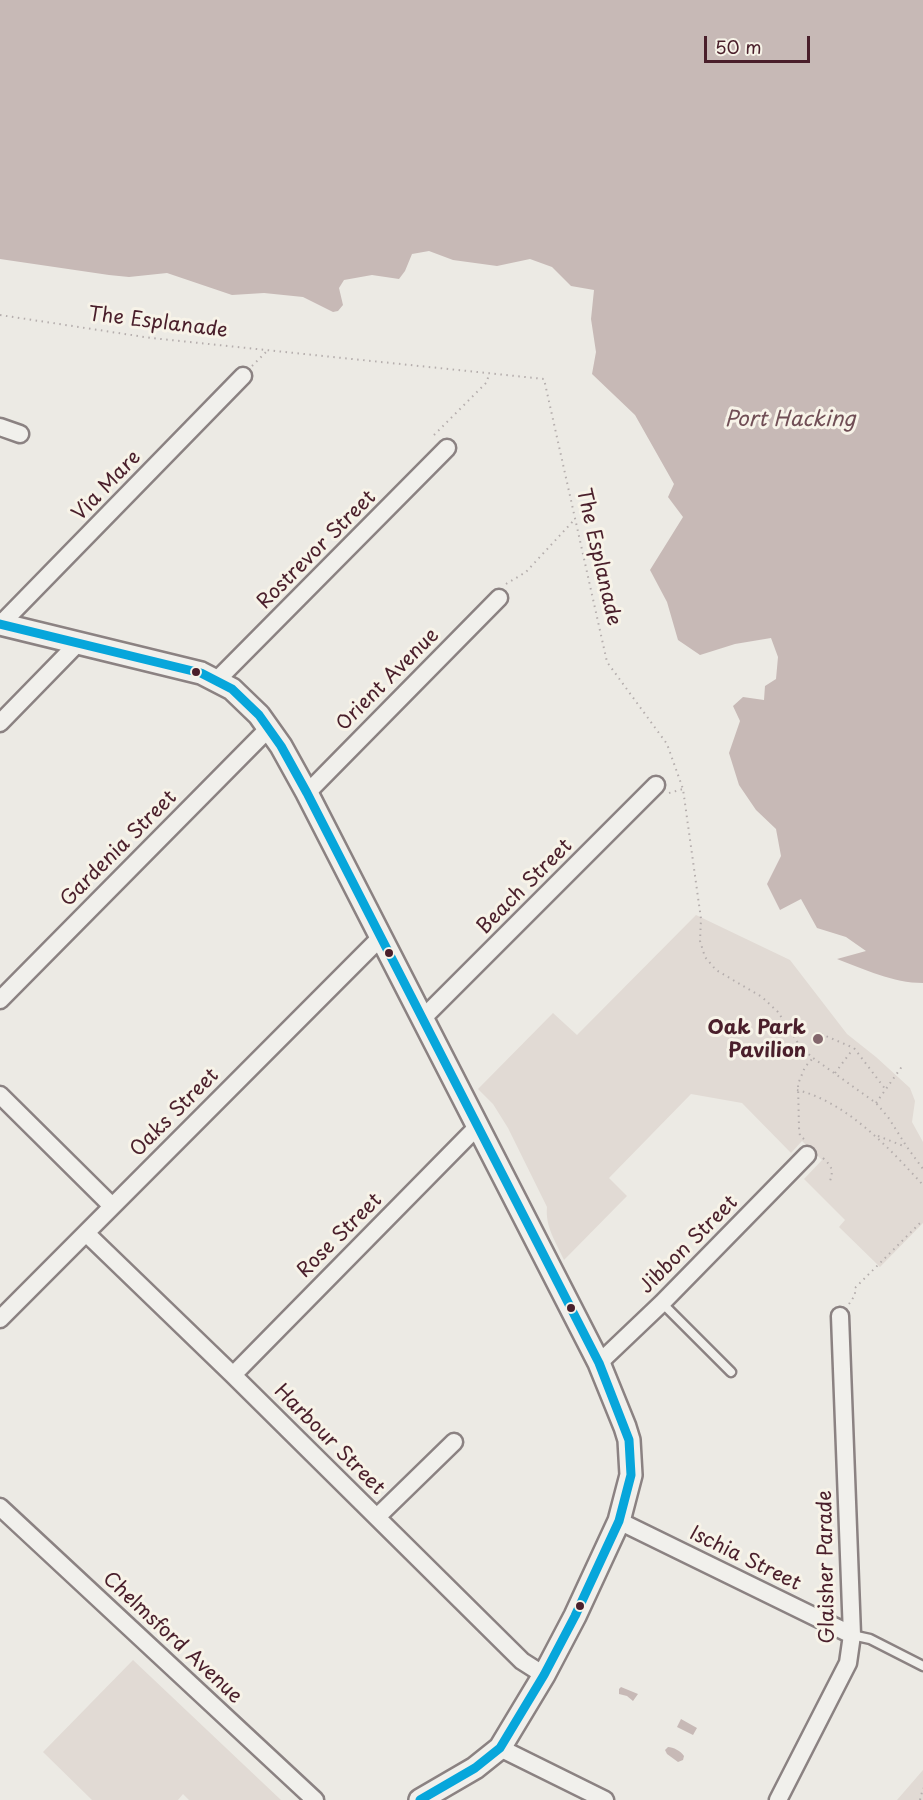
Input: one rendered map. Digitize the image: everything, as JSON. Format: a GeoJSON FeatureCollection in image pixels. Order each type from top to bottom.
{"type":"FeatureCollection","features":[{"type":"Feature","properties":{"kind":"street","name":"Via Mare"},"geometry":{"type":"LineString","coordinates":[[1,624],[243,376]]}},
{"type":"Feature","properties":{"kind":"street"},"geometry":{"type":"LineString","coordinates":[[0,427],[20,434]]}},
{"type":"Feature","properties":{"kind":"street","name":"Rostrevor Street"},"geometry":{"type":"LineString","coordinates":[[217,680],[447,448]]}},
{"type":"Feature","properties":{"kind":"street","name":"Orient Avenue"},"geometry":{"type":"LineString","coordinates":[[307,793],[499,598]]}},
{"type":"Feature","properties":{"kind":"street"},"geometry":{"type":"LineString","coordinates":[[1,624],[201,673],[232,689],[269,728],[307,793],[423,1018],[599,1363],[626,1427],[630,1446],[631,1474],[619,1521],[575,1616],[544,1675],[500,1748],[475,1768],[420,1800]]}},
{"type":"Feature","properties":{"kind":"street"},"geometry":{"type":"LineString","coordinates":[[0,723],[79,642]]}},
{"type":"Feature","properties":{"kind":"street","name":"Gardenia Street"},"geometry":{"type":"LineString","coordinates":[[0,1000],[269,728]]}},
{"type":"Feature","properties":{"kind":"street","name":"Beach Street"},"geometry":{"type":"LineString","coordinates":[[423,1018],[656,785]]}},
{"type":"Feature","properties":{"kind":"street","name":"Oaks Street"},"geometry":{"type":"LineString","coordinates":[[0,1319],[381,936]]}},
{"type":"Feature","properties":{"kind":"street"},"geometry":{"type":"LineString","coordinates":[[0,1095],[112,1206]]}},
{"type":"Feature","properties":{"kind":"street","name":"Rose Street"},"geometry":{"type":"LineString","coordinates":[[233,1375],[477,1127]]}},
{"type":"Feature","properties":{"kind":"street","name":"Jibbon Street"},"geometry":{"type":"LineString","coordinates":[[599,1363],[813,1152]]}},
{"type":"Feature","properties":{"kind":"street","name":"Harbour Street"},"geometry":{"type":"LineString","coordinates":[[86,1233],[522,1661],[544,1675]]}},
{"type":"Feature","properties":{"kind":"street","name":"Glaisher Parade"},"geometry":{"type":"LineString","coordinates":[[778,1800],[848,1663],[852,1635],[840,1316]]}},
{"type":"Feature","properties":{"kind":"street"},"geometry":{"type":"LineString","coordinates":[[377,1517],[454,1442]]}},
{"type":"Feature","properties":{"kind":"street","name":"Chelmsford Avenue"},"geometry":{"type":"LineString","coordinates":[[0,1507],[315,1800]]}},
{"type":"Feature","properties":{"kind":"street","name":"Ischia Street"},"geometry":{"type":"LineString","coordinates":[[619,1521],[852,1635]]}},
{"type":"Feature","properties":{"kind":"street"},"geometry":{"type":"LineString","coordinates":[[500,1748],[605,1800]]}},
{"type":"Feature","properties":{"kind":"lane"},"geometry":{"type":"LineString","coordinates":[[662,1303],[731,1372]]}},
{"type":"Feature","properties":{"kind":"lane"},"geometry":{"type":"LineString","coordinates":[[852,1635],[870,1639],[923,1666]]}},
{"type":"Feature","properties":{"kind":"path","name":"The Esplanade"},"geometry":{"type":"LineString","coordinates":[[0,315],[151,338],[544,379],[607,662],[667,744],[683,789],[701,919],[700,941],[705,957],[716,970],[756,992],[770,1004],[778,1012],[800,1046],[813,1058],[876,1103],[923,1169]]}},
{"type":"Feature","properties":{"kind":"path"},"geometry":{"type":"LineString","coordinates":[[243,376],[267,351]]}},
{"type":"Feature","properties":{"kind":"path"},"geometry":{"type":"LineString","coordinates":[[434,435],[487,382],[489,373]]}},
{"type":"Feature","properties":{"kind":"path"},"geometry":{"type":"LineString","coordinates":[[499,598],[507,583],[526,572],[576,519]]}},
{"type":"Feature","properties":{"kind":"path"},"geometry":{"type":"LineString","coordinates":[[821,1034],[854,1048],[886,1090]]}},
{"type":"Feature","properties":{"kind":"path"},"geometry":{"type":"LineString","coordinates":[[835,1073],[854,1048]]}},
{"type":"Feature","properties":{"kind":"path"},"geometry":{"type":"LineString","coordinates":[[813,1058],[802,1073],[797,1090],[800,1136],[813,1152],[831,1166],[833,1173],[830,1181]]}},
{"type":"Feature","properties":{"kind":"path"},"geometry":{"type":"LineString","coordinates":[[876,1103],[903,1065]]}},
{"type":"Feature","properties":{"kind":"path"},"geometry":{"type":"LineString","coordinates":[[797,1090],[826,1102],[861,1124],[885,1144],[923,1185]]}},
{"type":"Feature","properties":{"kind":"path"},"geometry":{"type":"LineString","coordinates":[[875,1136],[907,1148]]}},
{"type":"Feature","properties":{"kind":"path"},"geometry":{"type":"LineString","coordinates":[[840,1316],[855,1295],[855,1288],[923,1220]]}},
{"type":"Feature","properties":{"kind":"path"},"geometry":{"type":"LineString","coordinates":[[920,1800],[923,1788]]}},
{"type":"Feature","properties":{"kind":"shaded area"},"geometry":{"type":"Polygon","coordinates":[[[696,915],[790,960],[847,1034],[910,1088],[915,1101],[912,1122],[923,1142],[923,1223],[880,1267],[839,1227],[845,1220],[804,1179],[822,1160],[802,1141],[791,1153],[742,1103],[691,1094],[609,1178],[627,1196],[564,1260],[549,1228],[547,1207],[508,1128],[493,1104],[478,1089],[553,1013],[577,1035],[696,915]]]}},
{"type":"Feature","properties":{"kind":"shaded area"},"geometry":{"type":"Polygon","coordinates":[[[133,1660],[281,1800],[189,1800],[183,1794],[178,1800],[92,1800],[43,1752],[133,1660]]]}},
{"type":"Feature","properties":{"kind":"shaded area"},"geometry":{"type":"Polygon","coordinates":[[[923,1770],[923,1800],[897,1800],[923,1770]]]}},
{"type":"Feature","properties":{"kind":"water","name":"Port Hacking"},"geometry":{"type":"Polygon","coordinates":[[[0,0],[923,0],[923,983],[890,978],[837,959],[866,951],[846,937],[817,928],[801,899],[780,910],[767,884],[781,856],[776,829],[756,810],[739,785],[729,753],[740,721],[733,706],[743,697],[764,700],[765,686],[776,679],[778,657],[771,638],[735,644],[700,655],[678,640],[667,602],[650,570],[683,517],[668,497],[674,484],[635,415],[592,374],[596,352],[591,319],[594,290],[571,286],[552,267],[530,259],[497,266],[453,260],[429,251],[412,254],[399,279],[372,275],[344,280],[339,288],[343,305],[338,311],[333,312],[303,297],[264,293],[232,295],[167,273],[129,277],[0,259],[0,0]]]}},
{"type":"Feature","properties":{"kind":"water"},"geometry":{"type":"Polygon","coordinates":[[[621,1687],[638,1694],[633,1701],[619,1694],[621,1687]]]}},
{"type":"Feature","properties":{"kind":"water"},"geometry":{"type":"Polygon","coordinates":[[[681,1719],[697,1728],[693,1735],[677,1727],[681,1719]]]}},
{"type":"Feature","properties":{"kind":"water"},"geometry":{"type":"Polygon","coordinates":[[[668,1747],[681,1752],[684,1756],[683,1760],[678,1762],[667,1754],[665,1750],[668,1747]]]}},
{"type":"Feature","properties":{"kind":"transit line"},"geometry":{"type":"LineString","coordinates":[[0,624],[201,673],[232,689],[259,715],[281,746],[307,793],[599,1363],[629,1440],[631,1475],[619,1521],[575,1616],[544,1675],[500,1748],[475,1768],[420,1800]]}},
{"type":"Feature","properties":{"kind":"place","name":"Oak Park Pavilion"},"geometry":{"type":"Point","coordinates":[818,1039]}}]}
